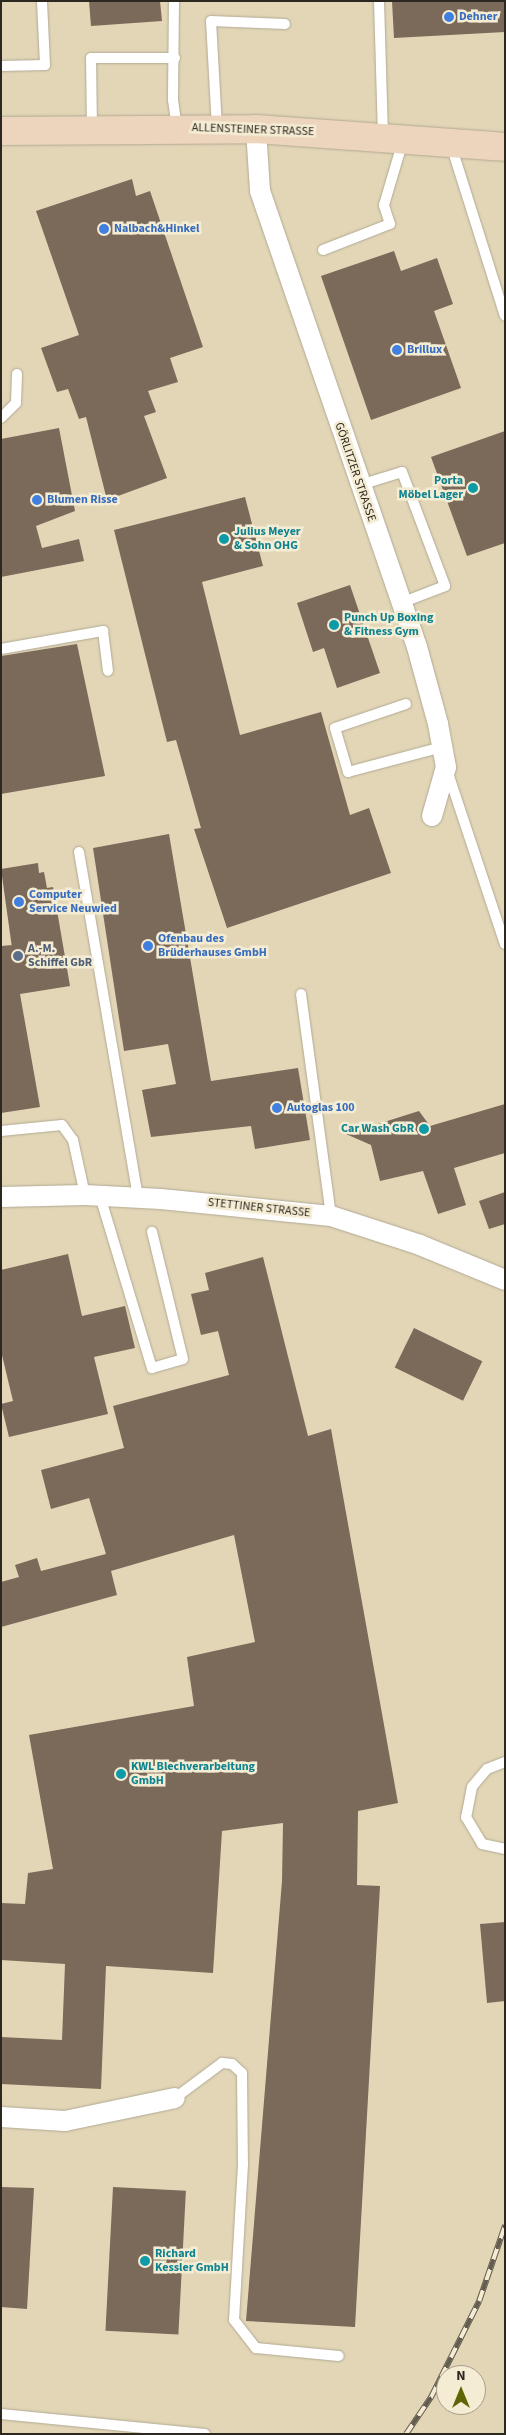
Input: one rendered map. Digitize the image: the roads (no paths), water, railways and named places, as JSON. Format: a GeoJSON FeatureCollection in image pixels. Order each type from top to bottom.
{"type":"FeatureCollection","features":[{"type":"Feature","properties":{"kind":"street","name":"ALLENSTEINER STRASSE"},"geometry":{"type":"LineString","coordinates":[[1,132],[92,128],[256,129],[393,137],[505,147]]}},
{"type":"Feature","properties":{"kind":"street","name":"GÖRLITZER STRASSE"},"geometry":{"type":"LineString","coordinates":[[256,129],[260,191],[417,647],[446,767],[432,816]]}},
{"type":"Feature","properties":{"kind":"street","name":"STETTINER STRASSE"},"geometry":{"type":"LineString","coordinates":[[1,1197],[93,1195],[331,1216],[420,1245],[505,1280]]}},
{"type":"Feature","properties":{"kind":"street"},"geometry":{"type":"LineString","coordinates":[[1,2117],[65,2121],[175,2098]]}},
{"type":"Feature","properties":{"kind":"lane"},"geometry":{"type":"LineString","coordinates":[[1,66],[45,65],[42,1]]}},
{"type":"Feature","properties":{"kind":"lane"},"geometry":{"type":"LineString","coordinates":[[174,1],[175,58],[173,100],[177,128]]}},
{"type":"Feature","properties":{"kind":"lane"},"geometry":{"type":"LineString","coordinates":[[323,250],[390,224],[384,205],[393,137],[379,1]]}},
{"type":"Feature","properties":{"kind":"lane"},"geometry":{"type":"LineString","coordinates":[[217,128],[211,21],[285,24]]}},
{"type":"Feature","properties":{"kind":"lane"},"geometry":{"type":"LineString","coordinates":[[92,128],[91,58],[175,58]]}},
{"type":"Feature","properties":{"kind":"lane"},"geometry":{"type":"LineString","coordinates":[[450,142],[505,316]]}},
{"type":"Feature","properties":{"kind":"lane"},"geometry":{"type":"LineString","coordinates":[[1,418],[16,403],[17,374]]}},
{"type":"Feature","properties":{"kind":"lane"},"geometry":{"type":"LineString","coordinates":[[360,485],[402,472],[445,586],[401,603]]}},
{"type":"Feature","properties":{"kind":"lane"},"geometry":{"type":"LineString","coordinates":[[1,649],[103,631],[108,671]]}},
{"type":"Feature","properties":{"kind":"lane"},"geometry":{"type":"LineString","coordinates":[[406,704],[335,728],[348,772],[442,747]]}},
{"type":"Feature","properties":{"kind":"lane"},"geometry":{"type":"LineString","coordinates":[[446,767],[505,944]]}},
{"type":"Feature","properties":{"kind":"lane"},"geometry":{"type":"LineString","coordinates":[[79,852],[138,1198]]}},
{"type":"Feature","properties":{"kind":"lane"},"geometry":{"type":"LineString","coordinates":[[301,994],[331,1216]]}},
{"type":"Feature","properties":{"kind":"lane"},"geometry":{"type":"LineString","coordinates":[[1,1132],[62,1125],[74,1140],[152,1368],[183,1359],[152,1232]]}},
{"type":"Feature","properties":{"kind":"lane"},"geometry":{"type":"LineString","coordinates":[[505,1762],[487,1769],[472,1787],[466,1817],[482,1844],[505,1849]]}},
{"type":"Feature","properties":{"kind":"lane"},"geometry":{"type":"LineString","coordinates":[[175,2098],[222,2063],[232,2064],[242,2073],[243,2164],[234,2320],[256,2348],[339,2356]]}},
{"type":"Feature","properties":{"kind":"lane"},"geometry":{"type":"LineString","coordinates":[[1,2414],[205,2434]]}},
{"type":"Feature","properties":{"kind":"railway"},"geometry":{"type":"LineString","coordinates":[[406,2434],[431,2397],[479,2301],[505,2225]]}},
{"type":"Feature","properties":{"kind":"place","name":"Dehner"},"geometry":{"type":"Point","coordinates":[449,17]}},
{"type":"Feature","properties":{"kind":"place","name":"Nalbach&Hinkel"},"geometry":{"type":"Point","coordinates":[104,229]}},
{"type":"Feature","properties":{"kind":"place","name":"Brillux"},"geometry":{"type":"Point","coordinates":[397,350]}},
{"type":"Feature","properties":{"kind":"place","name":"Porta Möbel Lager"},"geometry":{"type":"Point","coordinates":[473,488]}},
{"type":"Feature","properties":{"kind":"place","name":"Blumen Risse"},"geometry":{"type":"Point","coordinates":[37,500]}},
{"type":"Feature","properties":{"kind":"place","name":"Julius Meyer & Sohn OHG"},"geometry":{"type":"Point","coordinates":[224,539]}},
{"type":"Feature","properties":{"kind":"place","name":"Punch Up Boxing & Fitness Gym"},"geometry":{"type":"Point","coordinates":[334,625]}},
{"type":"Feature","properties":{"kind":"place","name":"Computer Service Neuwied"},"geometry":{"type":"Point","coordinates":[19,902]}},
{"type":"Feature","properties":{"kind":"place","name":"Ofenbau des Brüderhauses GmbH"},"geometry":{"type":"Point","coordinates":[148,946]}},
{"type":"Feature","properties":{"kind":"place","name":"A.-M. Schiffel GbR"},"geometry":{"type":"Point","coordinates":[18,956]}},
{"type":"Feature","properties":{"kind":"place","name":"Autoglas 100"},"geometry":{"type":"Point","coordinates":[277,1108]}},
{"type":"Feature","properties":{"kind":"place","name":"Car Wash GbR"},"geometry":{"type":"Point","coordinates":[424,1129]}},
{"type":"Feature","properties":{"kind":"place","name":"KWL Blechverarbeitung GmbH"},"geometry":{"type":"Point","coordinates":[121,1774]}},
{"type":"Feature","properties":{"kind":"place","name":"Richard Kessler GmbH"},"geometry":{"type":"Point","coordinates":[145,2261]}}]}
